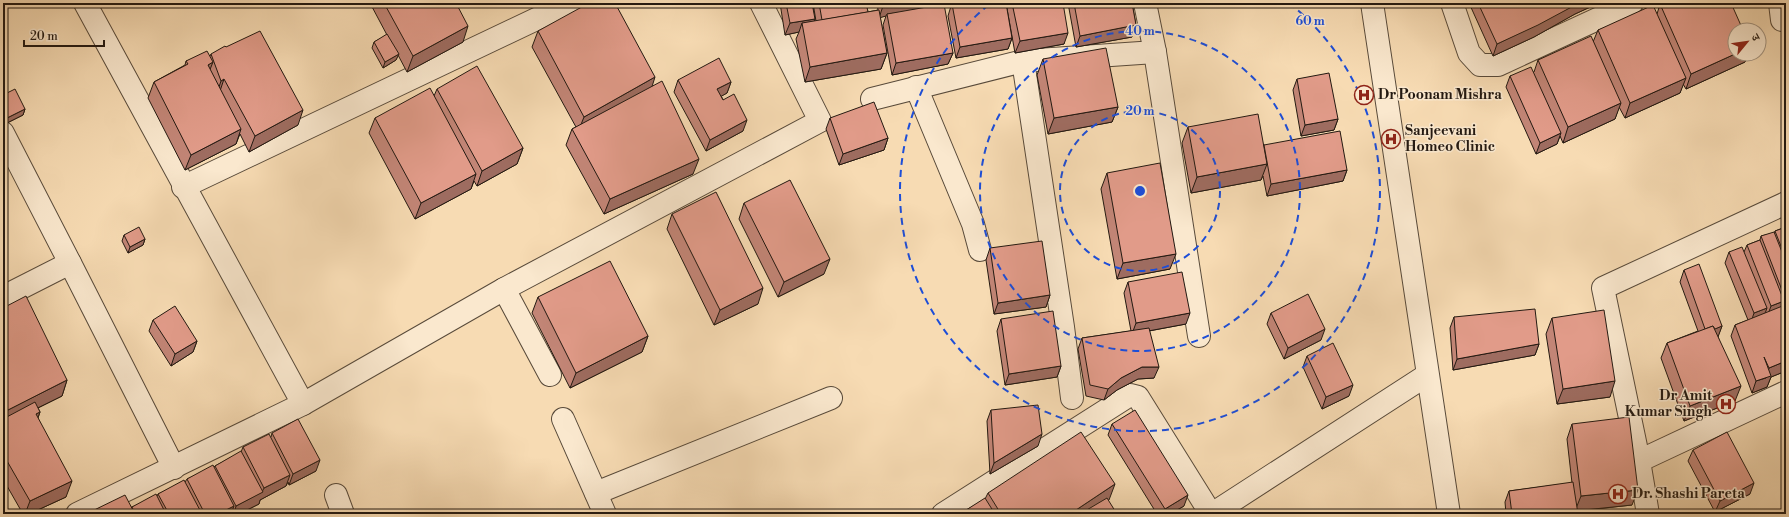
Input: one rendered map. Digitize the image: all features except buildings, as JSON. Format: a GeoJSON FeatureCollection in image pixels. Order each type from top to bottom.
{"type":"FeatureCollection","features":[{"type":"Feature","properties":{"kind":"street"},"geometry":{"type":"LineString","coordinates":[[85,3],[183,187],[303,404]]}},
{"type":"Feature","properties":{"kind":"street"},"geometry":{"type":"LineString","coordinates":[[183,187],[570,3]]}},
{"type":"Feature","properties":{"kind":"street"},"geometry":{"type":"LineString","coordinates":[[77,514],[303,404],[504,289],[820,121],[761,3]]}},
{"type":"Feature","properties":{"kind":"street"},"geometry":{"type":"LineString","coordinates":[[1145,3],[1155,52],[1199,336]]}},
{"type":"Feature","properties":{"kind":"street"},"geometry":{"type":"LineString","coordinates":[[1372,3],[1449,514]]}},
{"type":"Feature","properties":{"kind":"street"},"geometry":{"type":"LineString","coordinates":[[1452,3],[1469,53],[1480,66],[1498,65],[1632,3]]}},
{"type":"Feature","properties":{"kind":"street"},"geometry":{"type":"LineString","coordinates":[[872,98],[1022,61],[1155,52]]}},
{"type":"Feature","properties":{"kind":"street"},"geometry":{"type":"LineString","coordinates":[[1022,61],[1063,327],[1072,398]]}},
{"type":"Feature","properties":{"kind":"street"},"geometry":{"type":"LineString","coordinates":[[916,87],[972,224],[980,250]]}},
{"type":"Feature","properties":{"kind":"street"},"geometry":{"type":"LineString","coordinates":[[3,133],[174,468]]}},
{"type":"Feature","properties":{"kind":"street"},"geometry":{"type":"LineString","coordinates":[[1648,514],[1603,288],[1786,203]]}},
{"type":"Feature","properties":{"kind":"street"},"geometry":{"type":"LineString","coordinates":[[3,297],[70,263]]}},
{"type":"Feature","properties":{"kind":"street"},"geometry":{"type":"LineString","coordinates":[[504,289],[550,376]]}},
{"type":"Feature","properties":{"kind":"street"},"geometry":{"type":"LineString","coordinates":[[943,514],[1130,395],[1138,397],[1211,514],[1427,376]]}},
{"type":"Feature","properties":{"kind":"street"},"geometry":{"type":"LineString","coordinates":[[1638,461],[1786,392]]}},
{"type":"Feature","properties":{"kind":"street"},"geometry":{"type":"LineString","coordinates":[[596,493],[831,398]]}},
{"type":"Feature","properties":{"kind":"street"},"geometry":{"type":"LineString","coordinates":[[563,419],[605,514]]}},
{"type":"Feature","properties":{"kind":"place","name":"Dr Poonam Mishra"},"geometry":{"type":"Point","coordinates":[1364,95]}},
{"type":"Feature","properties":{"kind":"place","name":"Sanjeevani Homeo Clinic"},"geometry":{"type":"Point","coordinates":[1391,139]}},
{"type":"Feature","properties":{"kind":"place","name":"Dr Amit Kumar Singh"},"geometry":{"type":"Point","coordinates":[1726,404]}},
{"type":"Feature","properties":{"kind":"place","name":"Dr. Shashi Pareta"},"geometry":{"type":"Point","coordinates":[1618,494]}}]}
